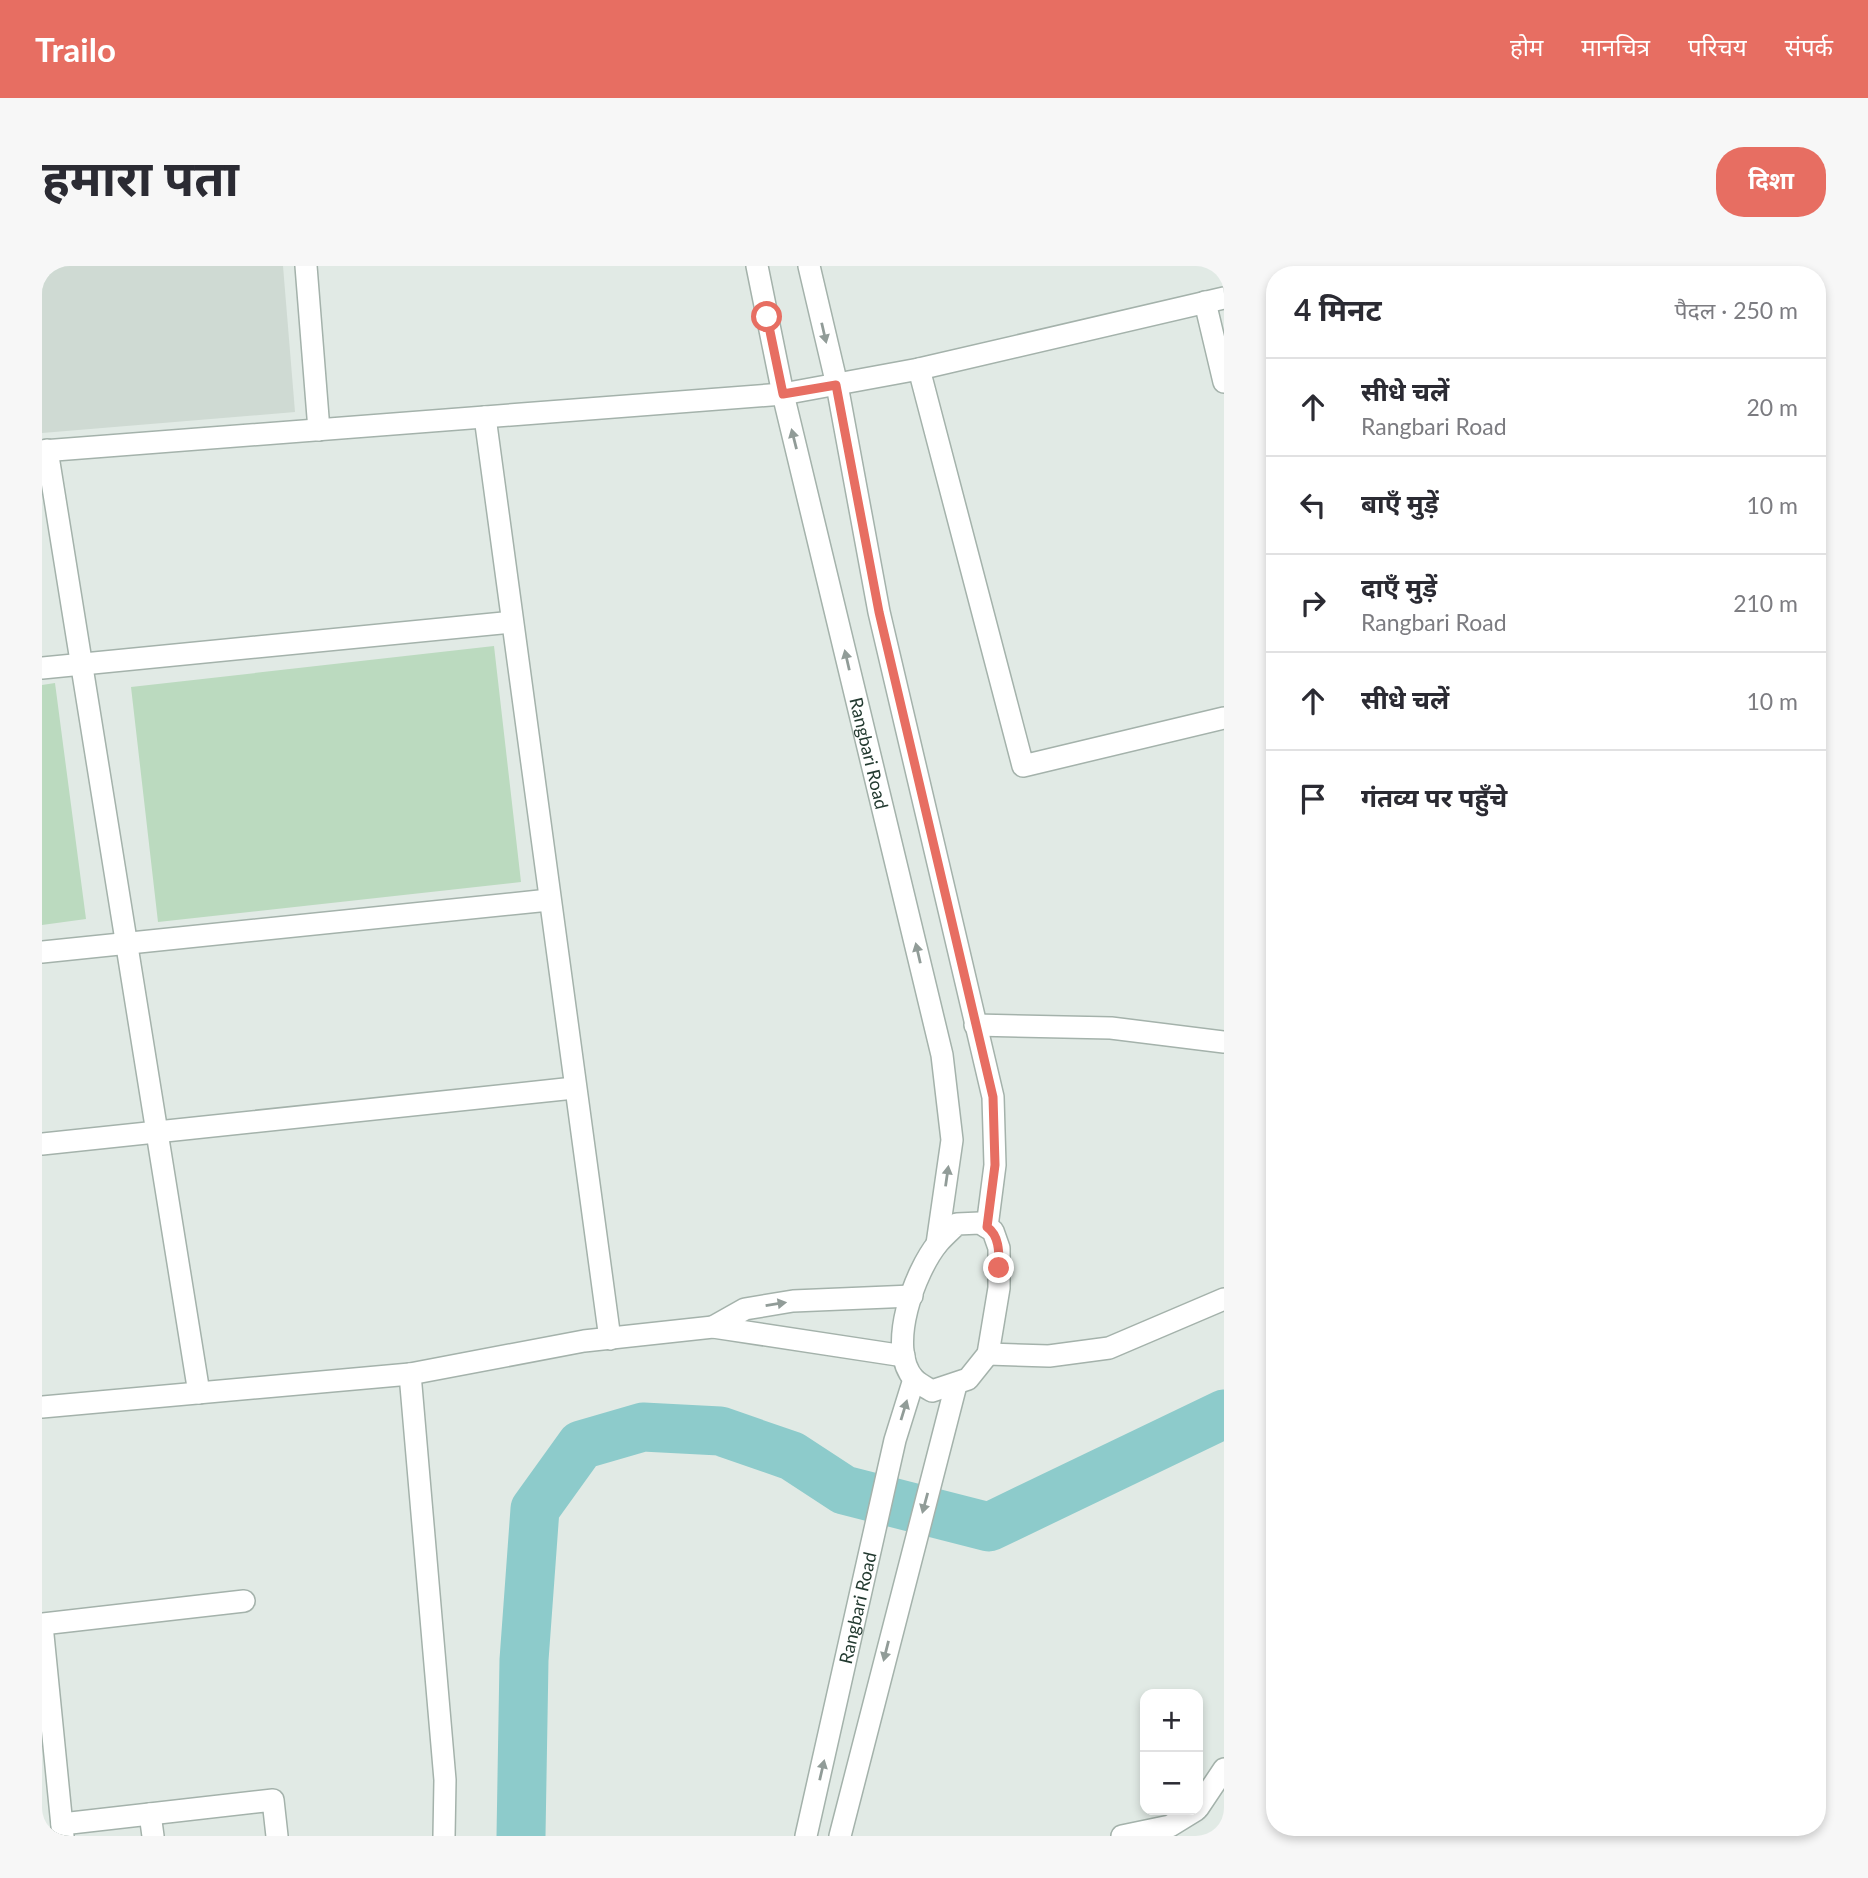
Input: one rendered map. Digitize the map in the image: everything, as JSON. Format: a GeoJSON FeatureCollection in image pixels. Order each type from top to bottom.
{"type":"FeatureCollection","features":[{"type":"Feature","properties":{"kind":"street"},"geometry":{"type":"LineString","coordinates":[[306,266],[318,430]]}},
{"type":"Feature","properties":{"kind":"street","name":"Rangbari Road"},"geometry":{"type":"LineString","coordinates":[[757,266],[783,394],[942,1055],[952,1140],[937,1244]]}},
{"type":"Feature","properties":{"kind":"street"},"geometry":{"type":"LineString","coordinates":[[809,266],[836,385],[879,612],[993,1097],[995,1165],[987,1227]]}},
{"type":"Feature","properties":{"kind":"street"},"geometry":{"type":"LineString","coordinates":[[199,1393],[44,451],[783,394],[919,369],[1214,300],[1224,382]]}},
{"type":"Feature","properties":{"kind":"street"},"geometry":{"type":"LineString","coordinates":[[919,369],[1023,766],[1224,718]]}},
{"type":"Feature","properties":{"kind":"street"},"geometry":{"type":"LineString","coordinates":[[485,417],[610,1339]]}},
{"type":"Feature","properties":{"kind":"street"},"geometry":{"type":"LineString","coordinates":[[42,667],[512,622]]}},
{"type":"Feature","properties":{"kind":"street"},"geometry":{"type":"LineString","coordinates":[[42,952],[550,901]]}},
{"type":"Feature","properties":{"kind":"street"},"geometry":{"type":"LineString","coordinates":[[975,1025],[1111,1028],[1224,1042]]}},
{"type":"Feature","properties":{"kind":"street"},"geometry":{"type":"LineString","coordinates":[[42,1143],[574,1088]]}},
{"type":"Feature","properties":{"kind":"street"},"geometry":{"type":"LineString","coordinates":[[981,1223],[993,1231],[999,1248],[999,1288],[988,1354],[968,1379],[932,1391],[914,1379],[904,1356],[904,1318],[937,1244],[957,1224],[981,1223]]}},
{"type":"Feature","properties":{"kind":"street"},"geometry":{"type":"LineString","coordinates":[[713,1327],[745,1309],[793,1301],[912,1296]]}},
{"type":"Feature","properties":{"kind":"street"},"geometry":{"type":"LineString","coordinates":[[988,1354],[1049,1356],[1109,1348],[1224,1299]]}},
{"type":"Feature","properties":{"kind":"street"},"geometry":{"type":"LineString","coordinates":[[42,1407],[410,1374],[584,1341],[713,1327],[904,1356]]}},
{"type":"Feature","properties":{"kind":"street"},"geometry":{"type":"LineString","coordinates":[[410,1374],[445,1780],[444,1836]]}},
{"type":"Feature","properties":{"kind":"street","name":"Rangbari Road"},"geometry":{"type":"LineString","coordinates":[[806,1836],[895,1440],[914,1379]]}},
{"type":"Feature","properties":{"kind":"street","name":"Rangbari Road"},"geometry":{"type":"LineString","coordinates":[[840,1836],[956,1385]]}},
{"type":"Feature","properties":{"kind":"street"},"geometry":{"type":"LineString","coordinates":[[244,1601],[42,1624],[63,1830],[150,1814],[273,1800],[277,1836]]}},
{"type":"Feature","properties":{"kind":"street"},"geometry":{"type":"LineString","coordinates":[[1203,1800],[1224,1769]]}},
{"type":"Feature","properties":{"kind":"street"},"geometry":{"type":"LineString","coordinates":[[150,1814],[153,1836]]}},
{"type":"Feature","properties":{"kind":"street"},"geometry":{"type":"LineString","coordinates":[[1122,1836],[1170,1826],[1187,1815]]}},
{"type":"Feature","properties":{"kind":"shaded area"},"geometry":{"type":"Polygon","coordinates":[[[42,266],[283,266],[295,412],[42,433],[42,266]]]}},
{"type":"Feature","properties":{"kind":"green space"},"geometry":{"type":"Polygon","coordinates":[[[494,646],[521,882],[158,922],[131,687],[494,646]]]}},
{"type":"Feature","properties":{"kind":"green space"},"geometry":{"type":"Polygon","coordinates":[[[55,683],[86,919],[42,925],[42,685],[55,683]]]}},
{"type":"Feature","properties":{"kind":"waterway"},"geometry":{"type":"LineString","coordinates":[[521,1836],[524,1660],[535,1509],[581,1445],[643,1427],[720,1431],[792,1456],[844,1490],[989,1527],[1224,1414]]}},
{"type":"Feature","properties":{"kind":"route"},"geometry":{"type":"LineString","coordinates":[[767,317],[783,394],[836,385],[879,612],[993,1097],[995,1165],[987,1227],[993,1231],[999,1248],[999,1268]]}}]}
